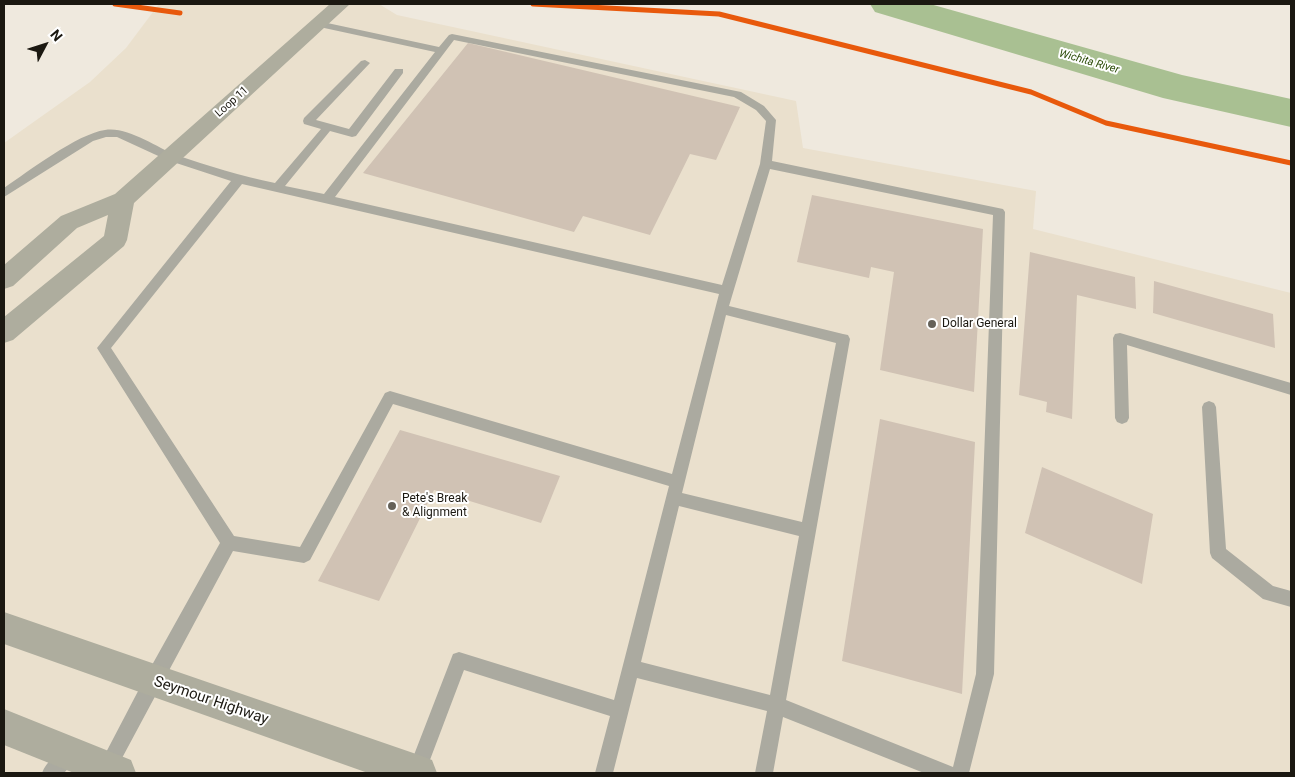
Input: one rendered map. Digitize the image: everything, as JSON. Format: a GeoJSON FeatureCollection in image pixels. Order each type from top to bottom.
{"type":"FeatureCollection","features":[{"type":"Feature","properties":{"kind":"main road","name":"Loop 11"},"geometry":{"type":"LineString","coordinates":[[4,279],[69,222],[123,200],[341,4]]}},
{"type":"Feature","properties":{"kind":"main road"},"geometry":{"type":"LineString","coordinates":[[4,332],[115,240],[123,200]]}},
{"type":"Feature","properties":{"kind":"main road","name":"Seymour Highway"},"geometry":{"type":"LineString","coordinates":[[4,628],[417,773]]}},
{"type":"Feature","properties":{"kind":"main road"},"geometry":{"type":"LineString","coordinates":[[4,727],[54,756]]}},
{"type":"Feature","properties":{"kind":"main road"},"geometry":{"type":"LineString","coordinates":[[4,741],[112,771]]}},
{"type":"Feature","properties":{"kind":"lane"},"geometry":{"type":"LineString","coordinates":[[318,24],[442,51]]}},
{"type":"Feature","properties":{"kind":"lane"},"geometry":{"type":"LineString","coordinates":[[327,199],[452,37],[737,94],[760,108],[771,120],[766,164],[726,291],[604,773]]}},
{"type":"Feature","properties":{"kind":"lane"},"geometry":{"type":"LineString","coordinates":[[365,63],[308,121],[352,133],[400,71]]}},
{"type":"Feature","properties":{"kind":"lane"},"geometry":{"type":"LineString","coordinates":[[277,188],[328,127]]}},
{"type":"Feature","properties":{"kind":"lane"},"geometry":{"type":"LineString","coordinates":[[4,193],[89,138],[118,132],[171,157],[239,179],[726,291]]}},
{"type":"Feature","properties":{"kind":"lane"},"geometry":{"type":"LineString","coordinates":[[766,164],[999,212],[985,674],[960,773]]}},
{"type":"Feature","properties":{"kind":"lane"},"geometry":{"type":"LineString","coordinates":[[239,179],[104,348],[228,543],[304,555],[390,397],[678,482]]}},
{"type":"Feature","properties":{"kind":"lane"},"geometry":{"type":"LineString","coordinates":[[722,309],[843,339],[764,773]]}},
{"type":"Feature","properties":{"kind":"lane"},"geometry":{"type":"LineString","coordinates":[[1122,418],[1120,338],[1291,389]]}},
{"type":"Feature","properties":{"kind":"lane"},"geometry":{"type":"LineString","coordinates":[[1209,407],[1218,553],[1269,593],[1291,599]]}},
{"type":"Feature","properties":{"kind":"lane"},"geometry":{"type":"LineString","coordinates":[[674,498],[808,531]]}},
{"type":"Feature","properties":{"kind":"lane"},"geometry":{"type":"LineString","coordinates":[[112,771],[153,680],[228,543]]}},
{"type":"Feature","properties":{"kind":"lane"},"geometry":{"type":"LineString","coordinates":[[417,773],[459,660],[620,711]]}},
{"type":"Feature","properties":{"kind":"lane"},"geometry":{"type":"LineString","coordinates":[[631,668],[776,706],[946,773]]}},
{"type":"Feature","properties":{"kind":"shaded area"},"geometry":{"type":"Polygon","coordinates":[[[159,4],[379,4],[397,15],[796,101],[803,148],[1036,191],[1033,229],[1291,293],[1291,773],[4,773],[4,143],[90,82],[126,48],[159,4]]]}},
{"type":"Feature","properties":{"kind":"building"},"geometry":{"type":"Polygon","coordinates":[[[468,43],[740,107],[716,160],[690,154],[650,235],[583,216],[574,232],[363,173],[468,43]]]}},
{"type":"Feature","properties":{"kind":"building","name":"Dollar General"},"geometry":{"type":"Polygon","coordinates":[[[812,195],[983,229],[974,392],[880,370],[894,272],[871,267],[869,278],[797,262],[812,195]]]}},
{"type":"Feature","properties":{"kind":"building"},"geometry":{"type":"Polygon","coordinates":[[[1030,252],[1135,277],[1136,309],[1077,295],[1072,419],[1046,412],[1047,402],[1019,395],[1030,252]]]}},
{"type":"Feature","properties":{"kind":"building"},"geometry":{"type":"Polygon","coordinates":[[[1154,281],[1273,314],[1275,348],[1153,313],[1154,281]]]}},
{"type":"Feature","properties":{"kind":"building"},"geometry":{"type":"Polygon","coordinates":[[[880,419],[975,442],[962,694],[842,661],[880,419]]]}},
{"type":"Feature","properties":{"kind":"building","name":"Pete's Break & Alignment"},"geometry":{"type":"Polygon","coordinates":[[[400,430],[560,476],[541,523],[434,490],[379,601],[318,581],[400,430]]]}},
{"type":"Feature","properties":{"kind":"building"},"geometry":{"type":"Polygon","coordinates":[[[1042,467],[1153,514],[1142,584],[1025,533],[1042,467]]]}},
{"type":"Feature","properties":{"kind":"waterway","name":"Wichita River"},"geometry":{"type":"LineString","coordinates":[[889,4],[1178,88],[1291,113]]}},
{"type":"Feature","properties":{"kind":"cycle path"},"geometry":{"type":"LineString","coordinates":[[115,4],[180,13]]}},
{"type":"Feature","properties":{"kind":"cycle path"},"geometry":{"type":"LineString","coordinates":[[533,4],[719,14],[1031,92],[1106,123],[1291,163]]}},
{"type":"Feature","properties":{"kind":"place","name":"Dollar General"},"geometry":{"type":"Point","coordinates":[932,324]}},
{"type":"Feature","properties":{"kind":"place","name":"Pete's Break & Alignment"},"geometry":{"type":"Point","coordinates":[392,506]}}]}
